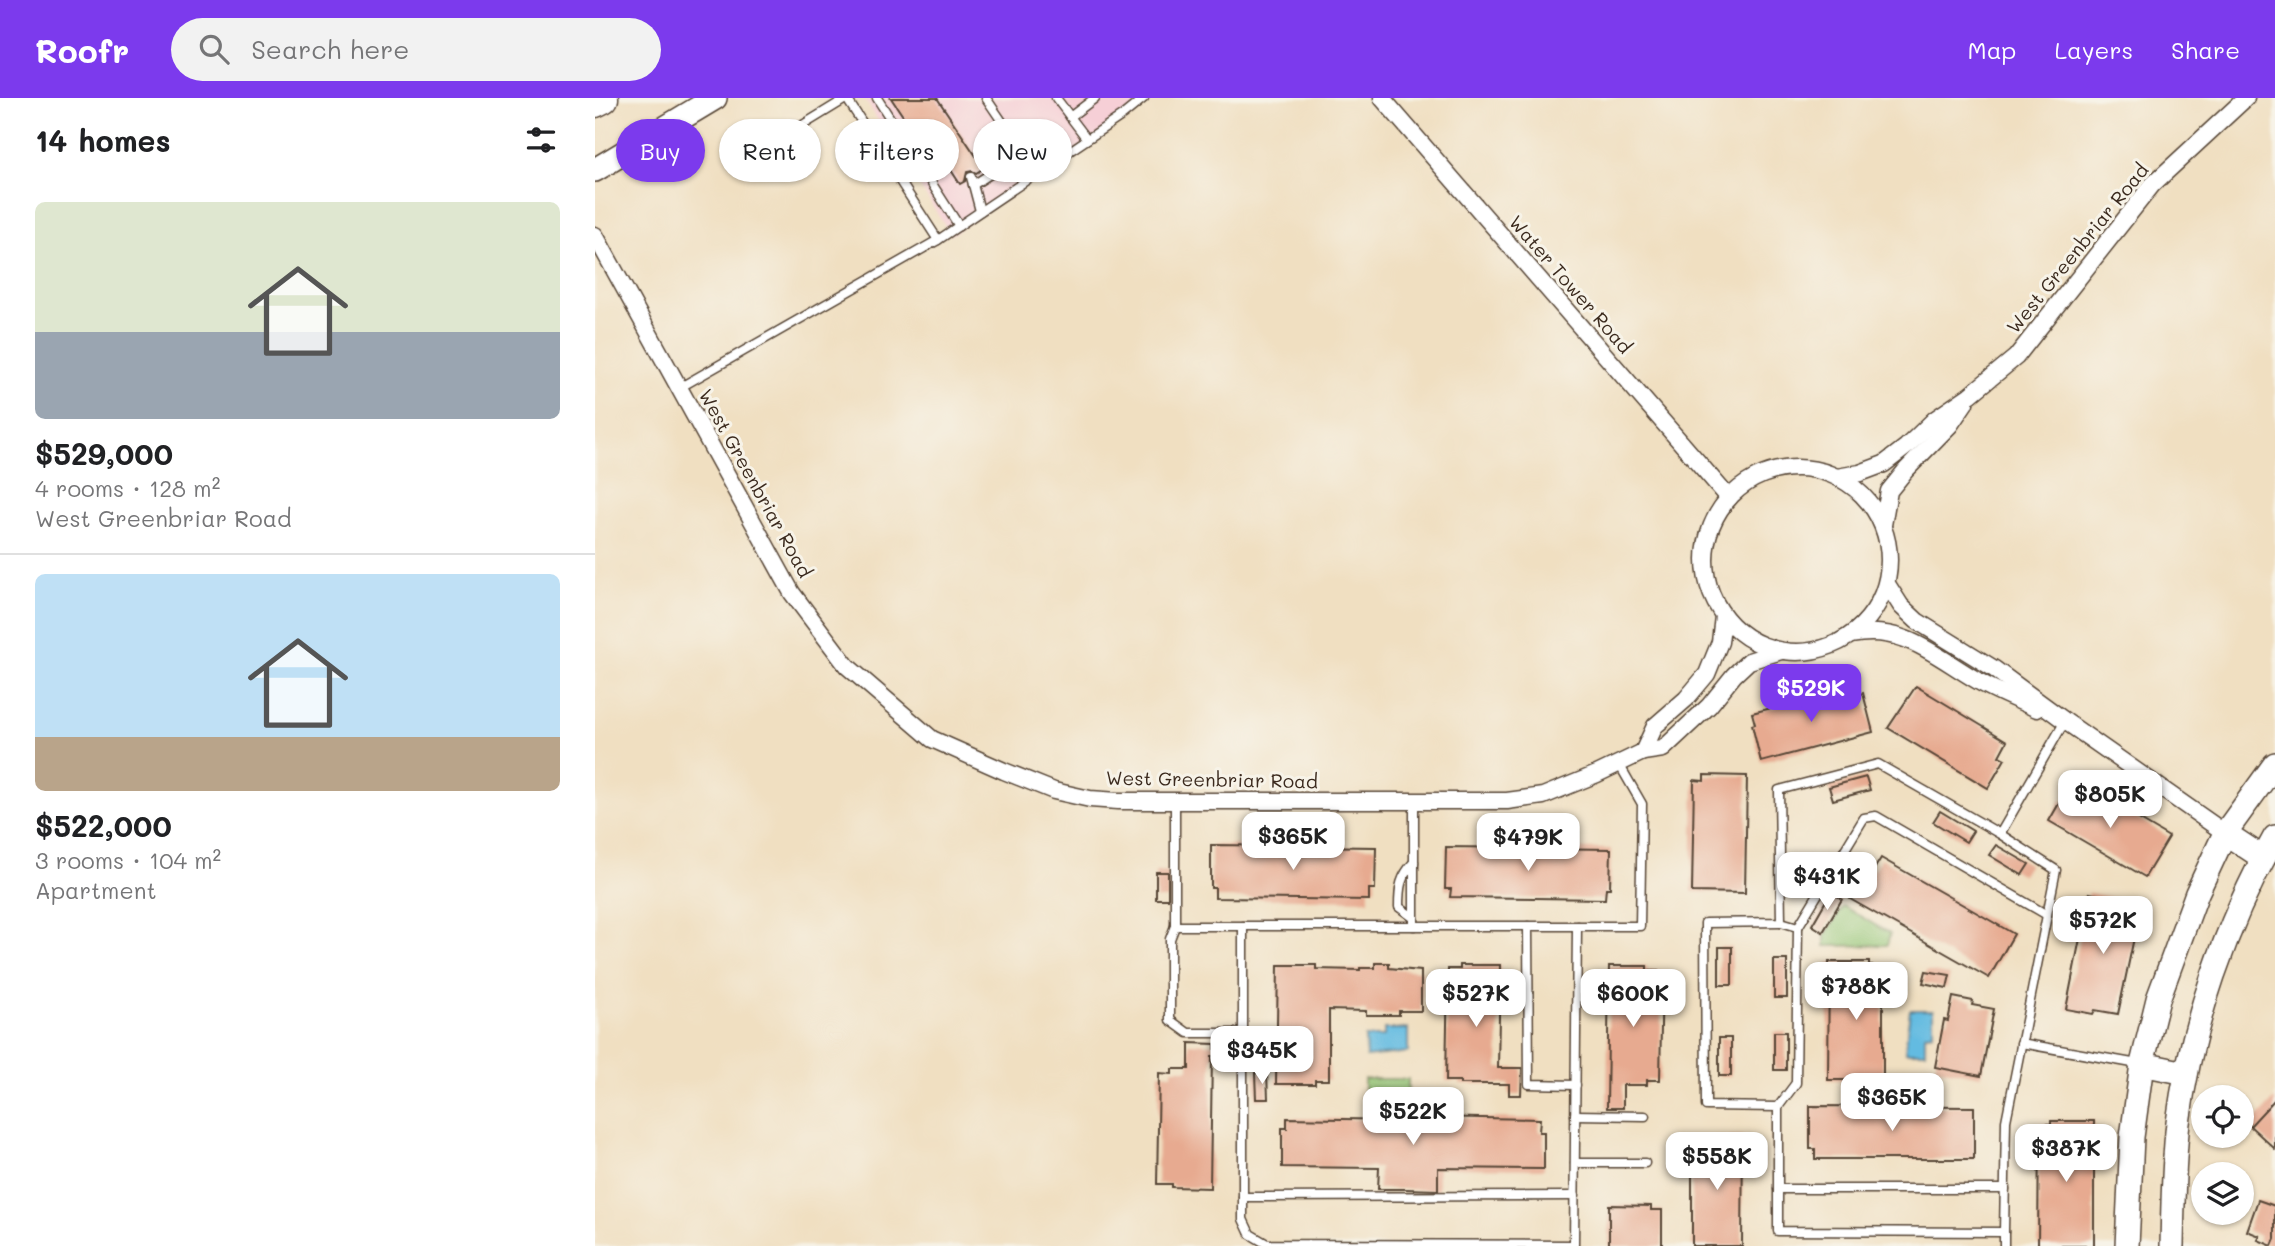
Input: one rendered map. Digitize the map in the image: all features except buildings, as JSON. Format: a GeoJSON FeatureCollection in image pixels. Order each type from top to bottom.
{"type":"FeatureCollection","features":[{"type":"Feature","properties":{"kind":"highway"},"geometry":{"type":"LineString","coordinates":[[595,102],[603,98]]}},
{"type":"Feature","properties":{"kind":"street"},"geometry":{"type":"LineString","coordinates":[[595,170],[716,98]]}},
{"type":"Feature","properties":{"kind":"street","name":"Water Tower Road"},"geometry":{"type":"LineString","coordinates":[[1382,98],[1728,498]]}},
{"type":"Feature","properties":{"kind":"street","name":"West Greenbriar Road"},"geometry":{"type":"LineString","coordinates":[[1837,477],[1860,473],[1884,464],[1935,419],[1971,395],[2016,357],[2152,184],[2238,101]]}},
{"type":"Feature","properties":{"kind":"street","name":"West Greenbriar Road"},"geometry":{"type":"LineString","coordinates":[[595,236],[792,593],[846,666],[932,739],[1054,791],[1118,801],[1507,801],[1543,796],[1643,752],[1663,749],[1709,706],[1749,661],[1781,651]]}},
{"type":"Feature","properties":{"kind":"street","name":"West Greenbriar Road"},"geometry":{"type":"LineString","coordinates":[[1883,525],[1889,491],[1950,425],[1971,395]]}},
{"type":"Feature","properties":{"kind":"street"},"geometry":{"type":"LineString","coordinates":[[1804,468],[1837,477],[1868,500],[1883,525],[1890,554],[1887,584],[1873,613],[1851,635],[1822,649],[1806,652],[1781,651],[1745,637],[1723,616],[1709,589],[1704,559],[1709,529],[1716,515],[1728,498],[1747,482],[1775,471],[1804,468]]}},
{"type":"Feature","properties":{"kind":"street"},"geometry":{"type":"LineString","coordinates":[[1887,584],[1901,606],[1917,621],[1993,668],[2263,858]]}},
{"type":"Feature","properties":{"kind":"street"},"geometry":{"type":"LineString","coordinates":[[1643,752],[1655,726],[1686,699],[1707,674],[1720,642],[1723,616]]}},
{"type":"Feature","properties":{"kind":"street"},"geometry":{"type":"LineString","coordinates":[[1851,635],[1880,632],[1909,639],[1981,683],[2065,721]]}},
{"type":"Feature","properties":{"kind":"street"},"geometry":{"type":"LineString","coordinates":[[2127,1246],[2132,1137],[2142,1064],[2168,967],[2197,893],[2225,833],[2275,764]]}},
{"type":"Feature","properties":{"kind":"street"},"geometry":{"type":"LineString","coordinates":[[2172,1246],[2176,1145],[2186,1073],[2215,973],[2234,921],[2275,836]]}},
{"type":"Feature","properties":{"kind":"street"},"geometry":{"type":"LineString","coordinates":[[2142,1064],[2186,1073]]}},
{"type":"Feature","properties":{"kind":"lane"},"geometry":{"type":"LineString","coordinates":[[877,98],[958,226]]}},
{"type":"Feature","properties":{"kind":"lane"},"geometry":{"type":"LineString","coordinates":[[986,98],[1000,119]]}},
{"type":"Feature","properties":{"kind":"lane"},"geometry":{"type":"LineString","coordinates":[[1056,98],[1087,139]]}},
{"type":"Feature","properties":{"kind":"lane"},"geometry":{"type":"LineString","coordinates":[[1070,117],[1095,98]]}},
{"type":"Feature","properties":{"kind":"lane"},"geometry":{"type":"LineString","coordinates":[[1072,149],[1144,98]]}},
{"type":"Feature","properties":{"kind":"lane"},"geometry":{"type":"LineString","coordinates":[[813,119],[847,99],[938,240]]}},
{"type":"Feature","properties":{"kind":"lane"},"geometry":{"type":"LineString","coordinates":[[973,180],[980,211]]}},
{"type":"Feature","properties":{"kind":"lane"},"geometry":{"type":"LineString","coordinates":[[680,388],[938,240],[1024,182]]}},
{"type":"Feature","properties":{"kind":"lane"},"geometry":{"type":"LineString","coordinates":[[2000,834],[2065,721]]}},
{"type":"Feature","properties":{"kind":"lane"},"geometry":{"type":"LineString","coordinates":[[1175,926],[1414,922],[1640,926],[1642,804],[1619,764]]}},
{"type":"Feature","properties":{"kind":"lane"},"geometry":{"type":"LineString","coordinates":[[1781,922],[1779,790],[1878,764],[2000,834],[2056,870],[2006,1121],[2004,1246]]}},
{"type":"Feature","properties":{"kind":"lane"},"geometry":{"type":"LineString","coordinates":[[1175,801],[1175,926],[1170,939],[1170,1020],[1188,1033],[1242,1033]]}},
{"type":"Feature","properties":{"kind":"lane"},"geometry":{"type":"LineString","coordinates":[[1414,802],[1414,922]]}},
{"type":"Feature","properties":{"kind":"lane"},"geometry":{"type":"LineString","coordinates":[[2004,1232],[1777,1231],[1778,1107],[1796,1083],[1798,927],[1864,818],[1876,816],[2047,915]]}},
{"type":"Feature","properties":{"kind":"lane"},"geometry":{"type":"LineString","coordinates":[[1414,862],[1404,872],[1399,884],[1399,907],[1414,922]]}},
{"type":"Feature","properties":{"kind":"lane"},"geometry":{"type":"LineString","coordinates":[[1778,1107],[1706,1106],[1705,923],[1781,922],[1798,927]]}},
{"type":"Feature","properties":{"kind":"lane"},"geometry":{"type":"LineString","coordinates":[[1243,926],[1243,1219],[1250,1234],[1267,1244],[1574,1245],[1577,926]]}},
{"type":"Feature","properties":{"kind":"lane"},"geometry":{"type":"LineString","coordinates":[[1528,926],[1529,1084],[1576,1085]]}},
{"type":"Feature","properties":{"kind":"lane"},"geometry":{"type":"LineString","coordinates":[[2021,1043],[2142,1064]]}},
{"type":"Feature","properties":{"kind":"lane"},"geometry":{"type":"LineString","coordinates":[[1575,1115],[1645,1116]]}},
{"type":"Feature","properties":{"kind":"lane"},"geometry":{"type":"LineString","coordinates":[[1575,1163],[1645,1163]]}},
{"type":"Feature","properties":{"kind":"lane"},"geometry":{"type":"LineString","coordinates":[[1777,1189],[2005,1189]]}},
{"type":"Feature","properties":{"kind":"lane"},"geometry":{"type":"LineString","coordinates":[[1243,1197],[1575,1196]]}},
{"type":"Feature","properties":{"kind":"shaded area"},"geometry":{"type":"Polygon","coordinates":[[[864,98],[1153,98],[1072,153],[1072,119],[973,119],[973,182],[1029,182],[951,235],[917,182],[959,182],[959,119],[877,119],[864,98]]]}},
{"type":"Feature","properties":{"kind":"green space"},"geometry":{"type":"Polygon","coordinates":[[[1843,906],[1890,934],[1887,945],[1825,946],[1825,936],[1843,906]]]}},
{"type":"Feature","properties":{"kind":"green space"},"geometry":{"type":"Polygon","coordinates":[[[1364,1079],[1408,1079],[1408,1100],[1364,1100],[1364,1079]]]}},
{"type":"Feature","properties":{"kind":"water"},"geometry":{"type":"Polygon","coordinates":[[[1910,1010],[1933,1010],[1933,1033],[1925,1034],[1925,1052],[1905,1052],[1910,1010]]]}},
{"type":"Feature","properties":{"kind":"water"},"geometry":{"type":"Polygon","coordinates":[[[1384,1029],[1408,1029],[1408,1052],[1366,1057],[1365,1037],[1384,1037],[1384,1029]]]}}]}
